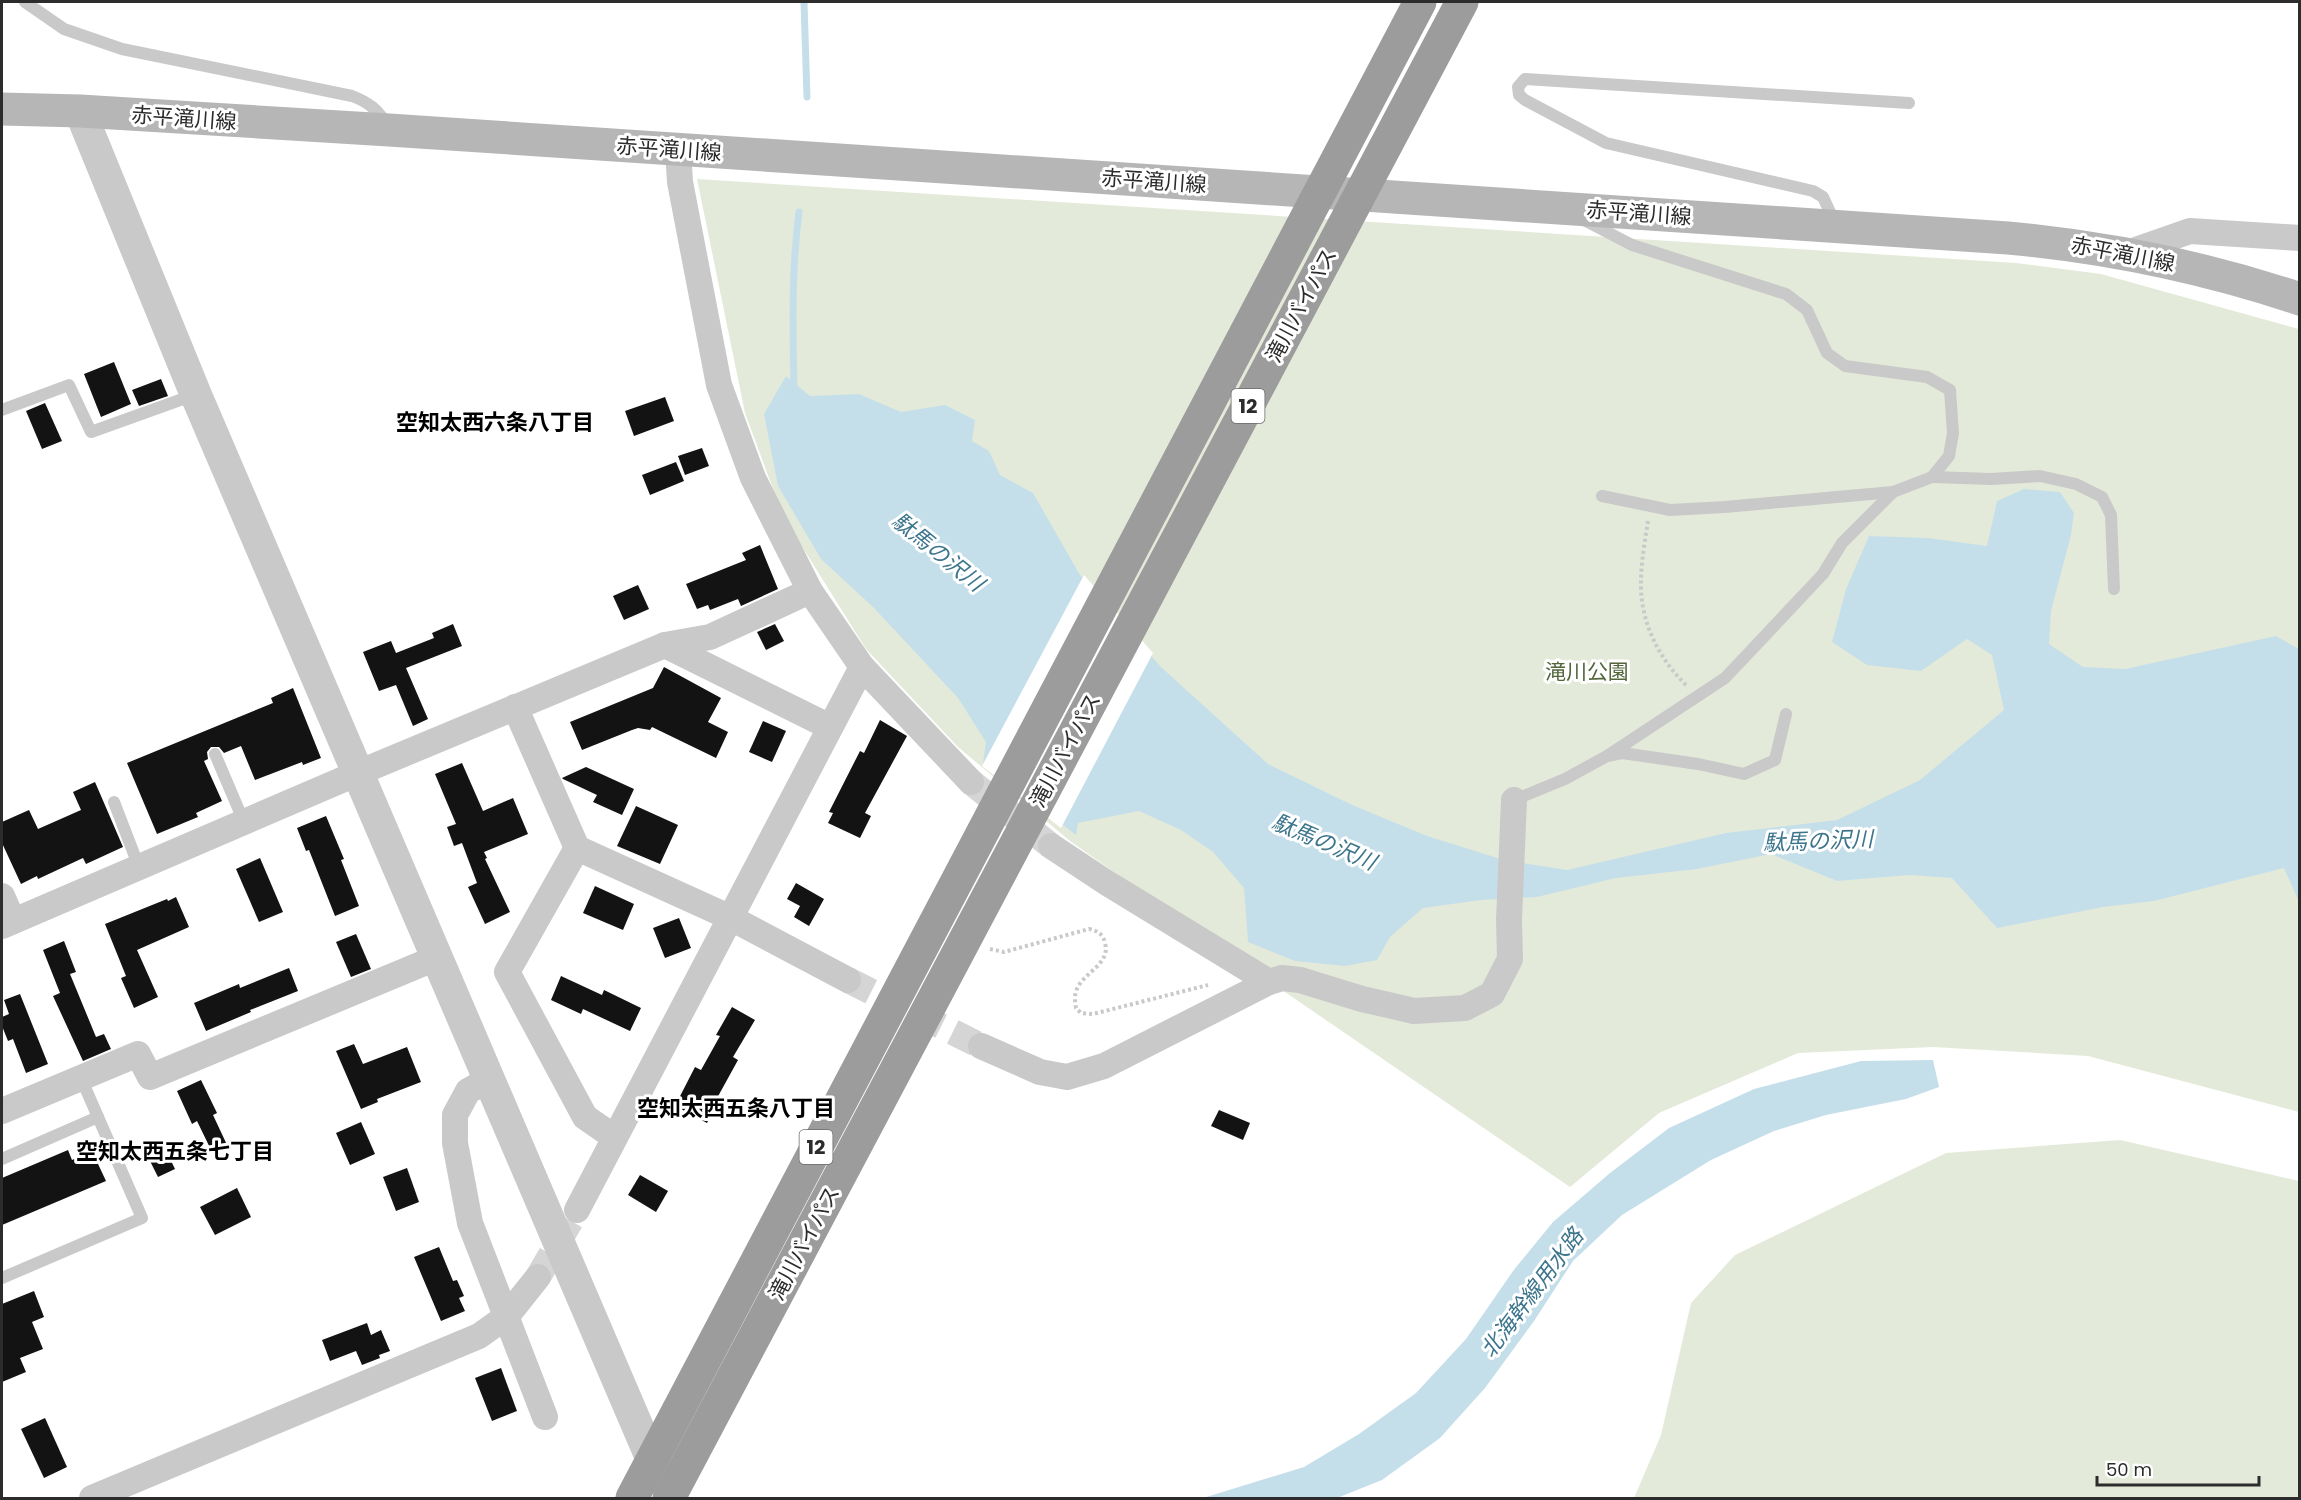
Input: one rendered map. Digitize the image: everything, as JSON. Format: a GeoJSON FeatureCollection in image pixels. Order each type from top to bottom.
{"type":"FeatureCollection","features":[{"type":"Feature","properties":{"kind":"highway","name":"滝川バイパス"},"geometry":{"type":"LineString","coordinates":[[632,1498],[1420,2]]}},
{"type":"Feature","properties":{"kind":"highway","name":"滝川バイパス"},"geometry":{"type":"LineString","coordinates":[[669,1498],[1462,2]]}},
{"type":"Feature","properties":{"kind":"main road","name":"赤平滝川線"},"geometry":{"type":"LineString","coordinates":[[2,109],[80,111],[389,130],[1559,207],[2066,243],[2127,253],[2213,273],[2300,299]]}},
{"type":"Feature","properties":{"kind":"street"},"geometry":{"type":"LineString","coordinates":[[80,111],[196,395],[669,1498]]}},
{"type":"Feature","properties":{"kind":"street"},"geometry":{"type":"LineString","coordinates":[[678,150],[680,182],[719,385],[753,478],[810,591],[862,667],[970,782]]}},
{"type":"Feature","properties":{"kind":"street"},"geometry":{"type":"LineString","coordinates":[[2127,253],[2190,231],[2300,238]]}},
{"type":"Feature","properties":{"kind":"street"},"geometry":{"type":"LineString","coordinates":[[2,896],[7,924],[515,707],[665,645],[710,637],[810,591]]}},
{"type":"Feature","properties":{"kind":"street"},"geometry":{"type":"LineString","coordinates":[[665,645],[830,727]]}},
{"type":"Feature","properties":{"kind":"street"},"geometry":{"type":"LineString","coordinates":[[577,1210],[862,667]]}},
{"type":"Feature","properties":{"kind":"street"},"geometry":{"type":"LineString","coordinates":[[515,707],[577,848],[729,917],[848,980]]}},
{"type":"Feature","properties":{"kind":"street"},"geometry":{"type":"LineString","coordinates":[[981,1046],[1040,1072],[1067,1077],[1104,1066],[1269,982],[1282,978],[1299,980],[1362,999],[1414,1011],[1464,1008],[1492,994],[1510,959],[1510,854],[1514,800]]}},
{"type":"Feature","properties":{"kind":"street"},"geometry":{"type":"LineString","coordinates":[[1051,846],[1269,982]]}},
{"type":"Feature","properties":{"kind":"street"},"geometry":{"type":"LineString","coordinates":[[577,848],[507,972],[585,1117],[614,1137]]}},
{"type":"Feature","properties":{"kind":"street"},"geometry":{"type":"LineString","coordinates":[[2,1111],[138,1054],[150,1077],[436,958]]}},
{"type":"Feature","properties":{"kind":"street"},"geometry":{"type":"LineString","coordinates":[[488,1080],[468,1091],[455,1115],[455,1143],[470,1223],[545,1417]]}},
{"type":"Feature","properties":{"kind":"street"},"geometry":{"type":"LineString","coordinates":[[92,1498],[479,1336],[507,1316],[537,1277]]}},
{"type":"Feature","properties":{"kind":"lane"},"geometry":{"type":"LineString","coordinates":[[25,2],[64,29],[122,49],[352,96],[368,102],[381,116],[389,130]]}},
{"type":"Feature","properties":{"kind":"lane"},"geometry":{"type":"LineString","coordinates":[[1836,226],[1823,197],[1813,191],[1606,143],[1525,100],[1520,95],[1518,87],[1525,79],[1909,103]]}},
{"type":"Feature","properties":{"kind":"lane"},"geometry":{"type":"LineString","coordinates":[[1559,207],[1632,245],[1786,294],[1807,310],[1827,353],[1845,366],[1927,377],[1950,390],[1953,433],[1949,456],[1932,477]]}},
{"type":"Feature","properties":{"kind":"lane"},"geometry":{"type":"LineString","coordinates":[[2,410],[69,385],[92,432],[196,395]]}},
{"type":"Feature","properties":{"kind":"lane"},"geometry":{"type":"LineString","coordinates":[[1602,496],[1670,510],[1893,492],[1932,477],[1991,479],[2040,476],[2076,484],[2102,497],[2111,515],[2115,589]]}},
{"type":"Feature","properties":{"kind":"lane"},"geometry":{"type":"LineString","coordinates":[[1514,800],[1565,779],[1607,756],[1725,678],[1823,574],[1842,543],[1893,492]]}},
{"type":"Feature","properties":{"kind":"lane"},"geometry":{"type":"LineString","coordinates":[[1607,756],[1622,753],[1698,764],[1744,774],[1776,760],[1786,714]]}},
{"type":"Feature","properties":{"kind":"lane"},"geometry":{"type":"LineString","coordinates":[[215,754],[244,822]]}},
{"type":"Feature","properties":{"kind":"lane"},"geometry":{"type":"LineString","coordinates":[[114,802],[139,867]]}},
{"type":"Feature","properties":{"kind":"lane"},"geometry":{"type":"LineString","coordinates":[[2,1278],[142,1218],[81,1078]]}},
{"type":"Feature","properties":{"kind":"lane"},"geometry":{"type":"LineString","coordinates":[[2,1159],[98,1117]]}},
{"type":"Feature","properties":{"kind":"path"},"geometry":{"type":"LineString","coordinates":[[1649,506],[1641,583],[1647,628],[1672,670],[1697,696]]}},
{"type":"Feature","properties":{"kind":"path"},"geometry":{"type":"LineString","coordinates":[[983,946],[1004,952],[1089,929],[1098,932],[1104,939],[1107,949],[1103,959],[1077,987],[1076,1008],[1081,1013],[1093,1014],[1214,983]]}},
{"type":"Feature","properties":{"kind":"green space","name":"滝川公園"},"geometry":{"type":"Polygon","coordinates":[[[697,179],[2016,263],[2101,274],[2299,329],[2299,1112],[2088,1056],[1933,1047],[1798,1053],[1659,1113],[1570,1187],[1282,990],[1070,841],[958,747],[866,649],[783,516],[745,413],[697,179]]]}},
{"type":"Feature","properties":{"kind":"green space"},"geometry":{"type":"Polygon","coordinates":[[[2120,1140],[2299,1181],[2299,1498],[1634,1498],[1661,1435],[1691,1303],[1735,1255],[1946,1153],[2120,1140]]]}},
{"type":"Feature","properties":{"kind":"water"},"geometry":{"type":"Polygon","coordinates":[[[786,376],[810,396],[859,394],[901,412],[945,405],[975,420],[972,441],[989,451],[1000,475],[1033,493],[1080,575],[1161,667],[1268,764],[1350,804],[1427,836],[1504,860],[1567,870],[1726,833],[1837,820],[1920,780],[2004,710],[1992,655],[1967,639],[1921,671],[1867,665],[1832,642],[1846,589],[1869,536],[1928,538],[1987,546],[1997,501],[2024,489],[2060,492],[2074,513],[2071,535],[2051,611],[2049,644],[2083,667],[2125,669],[2276,636],[2299,649],[2299,902],[2284,868],[2154,901],[2103,907],[1997,928],[1952,878],[1910,875],[1837,881],[1771,854],[1697,869],[1616,878],[1537,897],[1481,900],[1423,908],[1390,937],[1377,960],[1345,966],[1295,961],[1248,942],[1244,888],[1213,852],[1181,830],[1139,811],[1078,823],[1076,835],[983,763],[986,742],[958,698],[873,607],[821,559],[778,486],[764,414],[786,376]]]}},
{"type":"Feature","properties":{"kind":"water","name":"北海幹線用水路"},"geometry":{"type":"Polygon","coordinates":[[[1933,1060],[1939,1087],[1906,1099],[1826,1115],[1774,1131],[1711,1160],[1622,1215],[1573,1261],[1534,1321],[1485,1388],[1440,1438],[1382,1480],[1337,1498],[1203,1498],[1304,1467],[1359,1434],[1416,1393],[1466,1339],[1513,1271],[1553,1222],[1610,1173],[1669,1128],[1754,1089],[1861,1061],[1933,1060]]]}},
{"type":"Feature","properties":{"kind":"pier"},"geometry":{"type":"Polygon","coordinates":[[[1084,575],[1153,653],[1061,828],[982,766],[1084,575]]]}},
{"type":"Feature","properties":{"kind":"building"},"geometry":{"type":"Polygon","coordinates":[[[114,362],[131,404],[101,417],[84,374],[114,362]]]}},
{"type":"Feature","properties":{"kind":"building"},"geometry":{"type":"Polygon","coordinates":[[[161,379],[168,396],[139,406],[132,390],[161,379]]]}},
{"type":"Feature","properties":{"kind":"building"},"geometry":{"type":"Polygon","coordinates":[[[665,397],[674,421],[634,436],[625,411],[665,397]]]}},
{"type":"Feature","properties":{"kind":"building"},"geometry":{"type":"Polygon","coordinates":[[[45,403],[62,441],[42,449],[26,411],[45,403]]]}},
{"type":"Feature","properties":{"kind":"building"},"geometry":{"type":"Polygon","coordinates":[[[702,448],[709,466],[685,475],[678,456],[702,448]]]}},
{"type":"Feature","properties":{"kind":"building"},"geometry":{"type":"Polygon","coordinates":[[[676,462],[684,481],[650,495],[642,475],[676,462]]]}},
{"type":"Feature","properties":{"kind":"building"},"geometry":{"type":"Polygon","coordinates":[[[760,545],[778,589],[741,606],[738,599],[710,610],[708,605],[697,609],[686,584],[746,560],[742,553],[760,545]]]}},
{"type":"Feature","properties":{"kind":"building"},"geometry":{"type":"Polygon","coordinates":[[[638,585],[649,609],[624,620],[613,596],[638,585]]]}},
{"type":"Feature","properties":{"kind":"building"},"geometry":{"type":"Polygon","coordinates":[[[453,624],[462,646],[406,668],[428,719],[413,726],[396,685],[379,691],[363,652],[391,641],[396,653],[434,638],[432,633],[453,624]]]}},
{"type":"Feature","properties":{"kind":"building"},"geometry":{"type":"Polygon","coordinates":[[[775,624],[784,641],[766,650],[757,632],[775,624]]]}},
{"type":"Feature","properties":{"kind":"building"},"geometry":{"type":"Polygon","coordinates":[[[664,667],[721,698],[708,722],[728,732],[716,758],[652,727],[650,730],[638,728],[582,750],[570,722],[653,688],[664,667]]]}},
{"type":"Feature","properties":{"kind":"building"},"geometry":{"type":"Polygon","coordinates":[[[293,688],[321,758],[303,765],[302,762],[255,780],[241,746],[224,753],[219,747],[211,747],[207,752],[208,759],[204,761],[222,801],[196,813],[198,817],[157,834],[127,763],[273,703],[271,698],[293,688]]]}},
{"type":"Feature","properties":{"kind":"building"},"geometry":{"type":"Polygon","coordinates":[[[880,720],[907,736],[865,813],[871,816],[860,838],[828,823],[833,813],[829,812],[860,751],[864,753],[880,720]]]}},
{"type":"Feature","properties":{"kind":"building"},"geometry":{"type":"Polygon","coordinates":[[[763,721],[786,731],[772,762],[749,752],[763,721]]]}},
{"type":"Feature","properties":{"kind":"building"},"geometry":{"type":"Polygon","coordinates":[[[462,763],[483,811],[513,798],[528,834],[484,852],[487,858],[485,859],[510,912],[485,924],[468,887],[477,883],[462,843],[454,846],[447,827],[456,824],[435,774],[462,763]]]}},
{"type":"Feature","properties":{"kind":"building"},"geometry":{"type":"Polygon","coordinates":[[[586,767],[634,789],[622,815],[593,802],[597,795],[562,778],[586,767]]]}},
{"type":"Feature","properties":{"kind":"building"},"geometry":{"type":"Polygon","coordinates":[[[95,782],[123,847],[86,864],[83,858],[38,879],[37,876],[21,884],[2,843],[2,822],[29,810],[38,829],[81,810],[73,792],[95,782]]]}},
{"type":"Feature","properties":{"kind":"building"},"geometry":{"type":"Polygon","coordinates":[[[636,806],[678,825],[660,864],[617,846],[636,806]]]}},
{"type":"Feature","properties":{"kind":"building"},"geometry":{"type":"Polygon","coordinates":[[[326,816],[344,859],[341,860],[359,906],[335,916],[309,850],[306,851],[297,828],[326,816]]]}},
{"type":"Feature","properties":{"kind":"building"},"geometry":{"type":"Polygon","coordinates":[[[260,858],[283,912],[259,922],[236,869],[260,858]]]}},
{"type":"Feature","properties":{"kind":"building"},"geometry":{"type":"Polygon","coordinates":[[[796,883],[824,899],[809,926],[794,917],[800,906],[787,899],[796,883]]]}},
{"type":"Feature","properties":{"kind":"building"},"geometry":{"type":"Polygon","coordinates":[[[595,886],[634,904],[623,930],[583,913],[595,886]]]}},
{"type":"Feature","properties":{"kind":"building"},"geometry":{"type":"Polygon","coordinates":[[[176,897],[189,927],[137,950],[158,997],[134,1008],[121,978],[126,976],[105,924],[176,897]]]}},
{"type":"Feature","properties":{"kind":"building"},"geometry":{"type":"Polygon","coordinates":[[[679,918],[691,948],[665,958],[653,928],[679,918]]]}},
{"type":"Feature","properties":{"kind":"building"},"geometry":{"type":"Polygon","coordinates":[[[356,934],[371,969],[351,977],[336,942],[356,934]]]}},
{"type":"Feature","properties":{"kind":"building"},"geometry":{"type":"Polygon","coordinates":[[[64,941],[76,972],[70,974],[96,1037],[104,1034],[111,1049],[83,1061],[53,996],[60,993],[43,950],[64,941]]]}},
{"type":"Feature","properties":{"kind":"building"},"geometry":{"type":"Polygon","coordinates":[[[289,968],[298,991],[206,1031],[194,1003],[239,984],[240,988],[289,968]]]}},
{"type":"Feature","properties":{"kind":"building"},"geometry":{"type":"Polygon","coordinates":[[[561,976],[602,995],[604,990],[641,1008],[630,1031],[583,1009],[581,1014],[551,1000],[561,976]]]}},
{"type":"Feature","properties":{"kind":"building"},"geometry":{"type":"Polygon","coordinates":[[[20,994],[48,1064],[26,1073],[13,1039],[8,1041],[2,1026],[2,1017],[9,1014],[4,1000],[20,994]]]}},
{"type":"Feature","properties":{"kind":"building"},"geometry":{"type":"Polygon","coordinates":[[[732,1007],[755,1020],[733,1057],[738,1060],[716,1100],[718,1101],[707,1123],[675,1106],[695,1067],[701,1070],[720,1036],[716,1035],[732,1007]]]}},
{"type":"Feature","properties":{"kind":"building"},"geometry":{"type":"Polygon","coordinates":[[[354,1044],[363,1064],[407,1047],[421,1082],[377,1099],[378,1102],[361,1109],[336,1051],[354,1044]]]}},
{"type":"Feature","properties":{"kind":"building"},"geometry":{"type":"Polygon","coordinates":[[[201,1080],[217,1113],[213,1115],[228,1147],[213,1154],[197,1121],[192,1124],[177,1091],[201,1080]]]}},
{"type":"Feature","properties":{"kind":"building"},"geometry":{"type":"Polygon","coordinates":[[[1219,1110],[1250,1123],[1243,1140],[1211,1126],[1219,1110]]]}},
{"type":"Feature","properties":{"kind":"building"},"geometry":{"type":"Polygon","coordinates":[[[361,1122],[375,1154],[350,1165],[336,1133],[361,1122]]]}},
{"type":"Feature","properties":{"kind":"building"},"geometry":{"type":"Polygon","coordinates":[[[161,1140],[175,1169],[158,1177],[144,1149],[161,1140]]]}},
{"type":"Feature","properties":{"kind":"building"},"geometry":{"type":"Polygon","coordinates":[[[68,1150],[72,1160],[92,1151],[106,1181],[2,1225],[2,1178],[68,1150]]]}},
{"type":"Feature","properties":{"kind":"building"},"geometry":{"type":"Polygon","coordinates":[[[407,1168],[419,1202],[396,1211],[383,1177],[407,1168]]]}},
{"type":"Feature","properties":{"kind":"building"},"geometry":{"type":"Polygon","coordinates":[[[640,1175],[668,1191],[656,1212],[628,1195],[640,1175]]]}},
{"type":"Feature","properties":{"kind":"building"},"geometry":{"type":"Polygon","coordinates":[[[237,1188],[251,1217],[215,1235],[200,1207],[237,1188]]]}},
{"type":"Feature","properties":{"kind":"building"},"geometry":{"type":"Polygon","coordinates":[[[439,1247],[453,1281],[457,1280],[464,1296],[459,1298],[465,1311],[441,1321],[414,1257],[439,1247]]]}},
{"type":"Feature","properties":{"kind":"building"},"geometry":{"type":"Polygon","coordinates":[[[34,1291],[44,1317],[32,1322],[43,1349],[20,1358],[26,1372],[2,1382],[2,1304],[34,1291]]]}},
{"type":"Feature","properties":{"kind":"building"},"geometry":{"type":"Polygon","coordinates":[[[367,1323],[371,1335],[381,1330],[390,1351],[362,1365],[356,1351],[330,1361],[322,1340],[367,1323]]]}},
{"type":"Feature","properties":{"kind":"building"},"geometry":{"type":"Polygon","coordinates":[[[501,1368],[517,1411],[492,1421],[475,1378],[501,1368]]]}},
{"type":"Feature","properties":{"kind":"building"},"geometry":{"type":"Polygon","coordinates":[[[45,1418],[67,1467],[44,1478],[21,1429],[45,1418]]]}},
{"type":"Feature","properties":{"kind":"waterway","name":"駄馬の沢川"},"geometry":{"type":"LineString","coordinates":[[804,2],[807,97]]}},
{"type":"Feature","properties":{"kind":"waterway","name":"駄馬の沢川"},"geometry":{"type":"LineString","coordinates":[[794,392],[794,280],[799,212]]}},
{"type":"Feature","properties":{"kind":"tunnel"},"geometry":{"type":"LineString","coordinates":[[971,782],[1051,846]]}},
{"type":"Feature","properties":{"kind":"tunnel"},"geometry":{"type":"LineString","coordinates":[[848,980],[981,1046]]}},
{"type":"Feature","properties":{"kind":"tunnel"},"geometry":{"type":"LineString","coordinates":[[538,1277],[577,1210]]}},
{"type":"Feature","properties":{"kind":"district","name":"空知太西六条八丁目"},"geometry":{"type":"Point","coordinates":[495,422]}},
{"type":"Feature","properties":{"kind":"district","name":"空知太西五条八丁目"},"geometry":{"type":"Point","coordinates":[736,1108]}},
{"type":"Feature","properties":{"kind":"district","name":"空知太西五条七丁目"},"geometry":{"type":"Point","coordinates":[175,1151]}}]}
